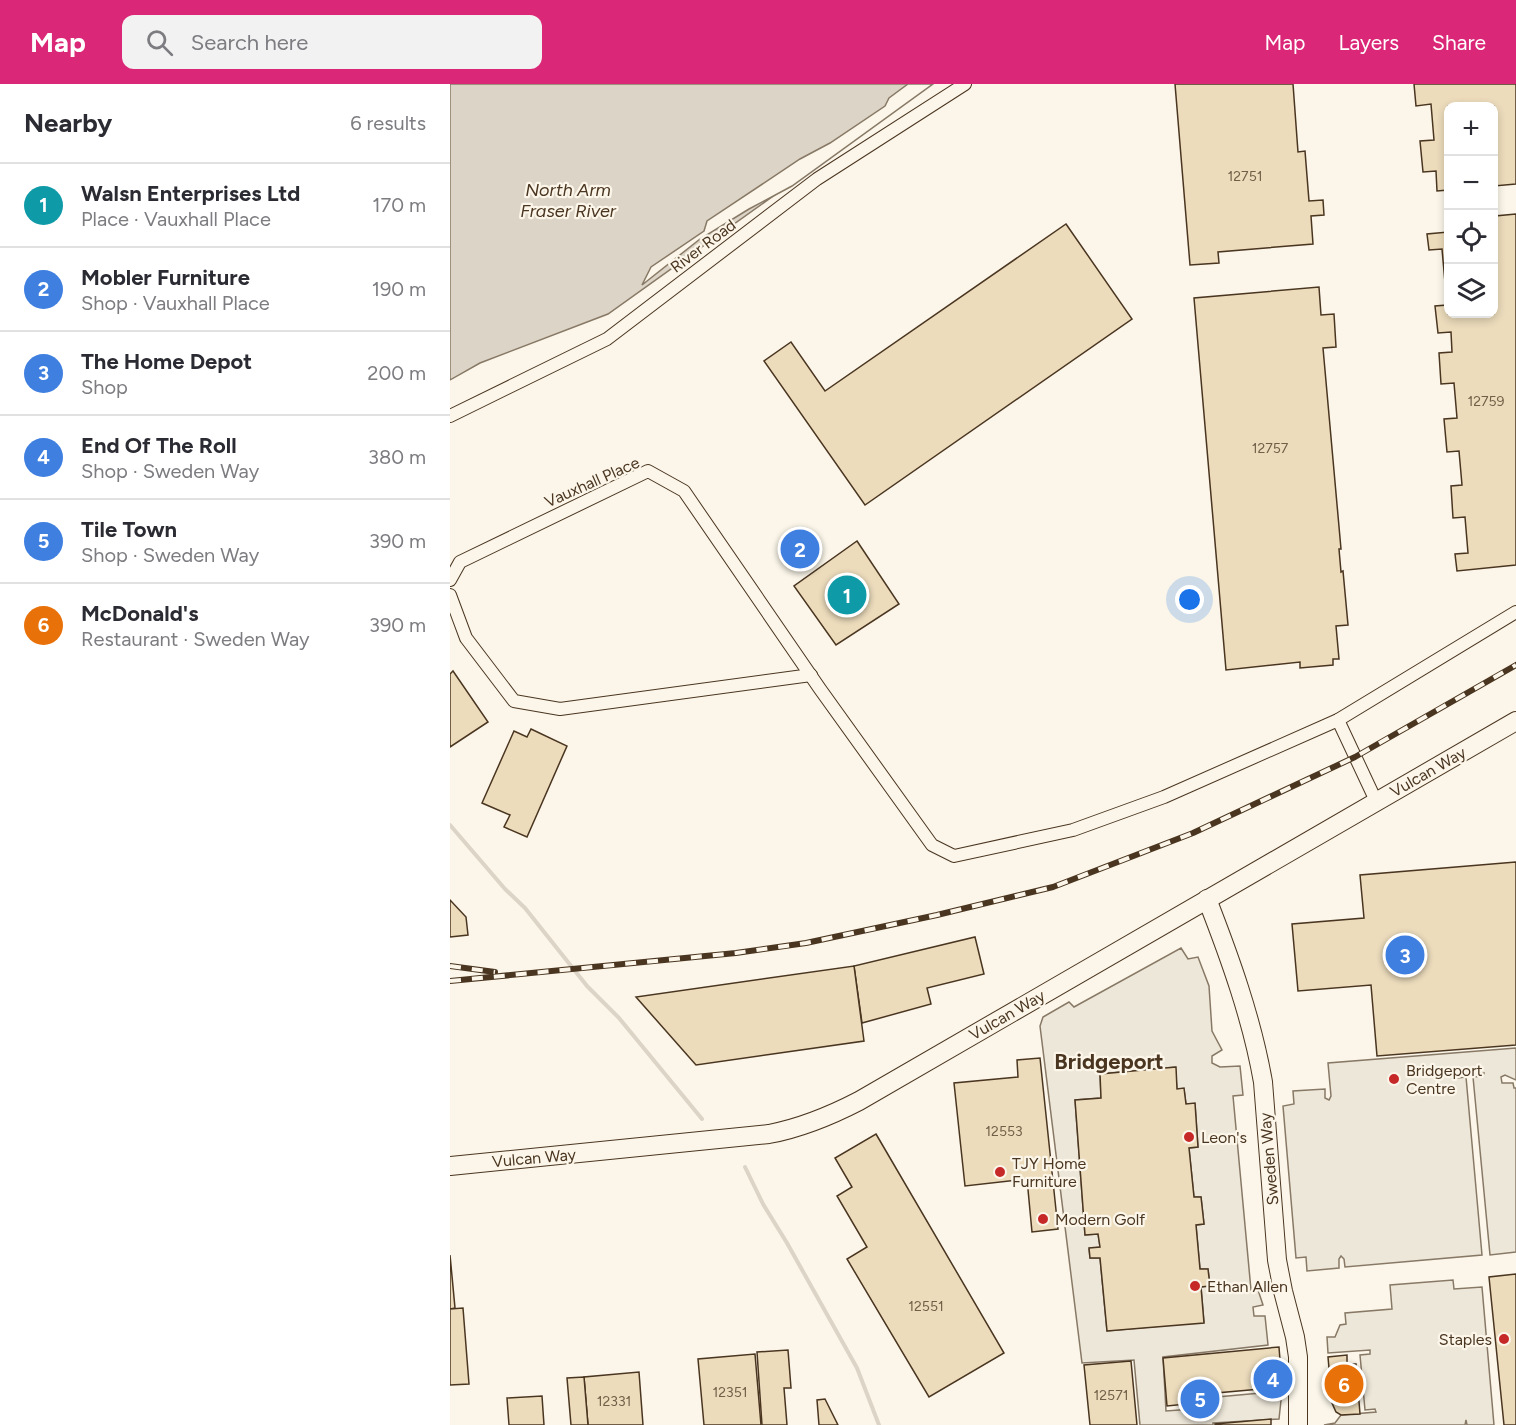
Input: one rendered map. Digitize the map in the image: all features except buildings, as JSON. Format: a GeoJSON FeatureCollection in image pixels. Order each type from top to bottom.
{"type":"FeatureCollection","features":[{"type":"Feature","properties":{"kind":"street","name":"River Road"},"geometry":{"type":"LineString","coordinates":[[450,416],[607,339],[817,179],[965,84]]}},
{"type":"Feature","properties":{"kind":"street","name":"Vauxhall Place"},"geometry":{"type":"LineString","coordinates":[[450,580],[460,562],[648,471],[684,491],[932,845],[954,856],[1073,830],[1171,794],[1338,720]]}},
{"type":"Feature","properties":{"kind":"street"},"geometry":{"type":"LineString","coordinates":[[450,595],[466,639],[514,701],[560,709],[811,675]]}},
{"type":"Feature","properties":{"kind":"street"},"geometry":{"type":"LineString","coordinates":[[1376,801],[1338,720],[1516,612]]}},
{"type":"Feature","properties":{"kind":"street","name":"Vulcan Way"},"geometry":{"type":"LineString","coordinates":[[450,1166],[751,1136],[789,1130],[828,1116],[859,1101],[1516,721]]}},
{"type":"Feature","properties":{"kind":"street","name":"Sweden Way"},"geometry":{"type":"LineString","coordinates":[[1207,899],[1245,1010],[1263,1082],[1277,1260],[1296,1337],[1298,1425]]}},
{"type":"Feature","properties":{"kind":"shaded area"},"geometry":{"type":"Polygon","coordinates":[[[1181,948],[1188,959],[1198,957],[1209,986],[1212,1031],[1222,1050],[1212,1056],[1212,1063],[1220,1067],[1240,1066],[1243,1095],[1233,1096],[1251,1290],[1258,1290],[1263,1305],[1253,1307],[1254,1316],[1265,1316],[1268,1345],[1163,1357],[1166,1411],[1207,1408],[1206,1398],[1282,1391],[1279,1419],[1213,1423],[1213,1425],[1140,1425],[1134,1360],[1082,1363],[1040,1026],[1043,1017],[1069,1002],[1074,1007],[1181,948]],[[1175,1067],[1100,1074],[1101,1098],[1075,1100],[1085,1235],[1098,1234],[1100,1247],[1089,1249],[1090,1258],[1100,1258],[1107,1331],[1204,1322],[1201,1287],[1210,1285],[1208,1269],[1200,1269],[1196,1225],[1204,1224],[1201,1197],[1194,1197],[1189,1148],[1198,1147],[1195,1104],[1186,1104],[1184,1089],[1177,1089],[1175,1067]]]}},
{"type":"Feature","properties":{"kind":"shaded area"},"geometry":{"type":"Polygon","coordinates":[[[1516,1048],[1516,1080],[1505,1075],[1501,1077],[1502,1083],[1513,1083],[1516,1088],[1516,1252],[1490,1255],[1473,1077],[1483,1076],[1484,1073],[1458,1075],[1458,1078],[1466,1077],[1482,1255],[1345,1267],[1341,1256],[1339,1268],[1307,1271],[1306,1257],[1296,1258],[1283,1106],[1294,1104],[1293,1091],[1325,1089],[1325,1098],[1329,1100],[1331,1096],[1328,1063],[1516,1048]]]}},
{"type":"Feature","properties":{"kind":"shaded area"},"geometry":{"type":"Polygon","coordinates":[[[1453,1280],[1454,1289],[1482,1287],[1494,1425],[1467,1425],[1466,1420],[1465,1425],[1324,1425],[1335,1423],[1341,1415],[1376,1412],[1375,1409],[1365,1410],[1360,1355],[1370,1354],[1370,1350],[1328,1353],[1327,1337],[1335,1337],[1340,1325],[1346,1324],[1345,1313],[1392,1309],[1390,1285],[1453,1280]]]}},
{"type":"Feature","properties":{"kind":"water","name":"North Arm Fraser River"},"geometry":{"type":"Polygon","coordinates":[[[450,84],[930,84],[608,314],[480,363],[450,380],[450,84]]]}},
{"type":"Feature","properties":{"kind":"pier"},"geometry":{"type":"Polygon","coordinates":[[[908,84],[933,84],[792,186],[700,239],[642,285],[651,267],[704,231],[707,221],[885,106],[889,98],[908,84]]]}},
{"type":"Feature","properties":{"kind":"waterway"},"geometry":{"type":"LineString","coordinates":[[450,825],[505,889],[525,908],[587,986],[619,1018],[702,1119]]}},
{"type":"Feature","properties":{"kind":"waterway"},"geometry":{"type":"LineString","coordinates":[[745,1167],[763,1204],[857,1368],[879,1425]]}},
{"type":"Feature","properties":{"kind":"railway"},"geometry":{"type":"LineString","coordinates":[[450,981],[736,953],[806,943],[1053,887],[1193,833],[1355,757],[1516,665]]}},
{"type":"Feature","properties":{"kind":"railway"},"geometry":{"type":"LineString","coordinates":[[450,966],[495,972]]}},
{"type":"Feature","properties":{"kind":"place","name":"Mobler Furniture"},"geometry":{"type":"Point","coordinates":[800,549]}},
{"type":"Feature","properties":{"kind":"place","name":"Walsn Enterprises Ltd"},"geometry":{"type":"Point","coordinates":[847,595]}},
{"type":"Feature","properties":{"kind":"place","name":"The Home Depot"},"geometry":{"type":"Point","coordinates":[1405,955]}},
{"type":"Feature","properties":{"kind":"place","name":"Bridgeport Centre"},"geometry":{"type":"Point","coordinates":[1394,1079]}},
{"type":"Feature","properties":{"kind":"place","name":"Leon's"},"geometry":{"type":"Point","coordinates":[1189,1137]}},
{"type":"Feature","properties":{"kind":"place","name":"TJY Home Furniture"},"geometry":{"type":"Point","coordinates":[1000,1172]}},
{"type":"Feature","properties":{"kind":"place","name":"Modern Golf"},"geometry":{"type":"Point","coordinates":[1043,1219]}},
{"type":"Feature","properties":{"kind":"place","name":"Ethan Allen"},"geometry":{"type":"Point","coordinates":[1195,1286]}},
{"type":"Feature","properties":{"kind":"place","name":"Staples"},"geometry":{"type":"Point","coordinates":[1504,1339]}},
{"type":"Feature","properties":{"kind":"place","name":"End Of The Roll"},"geometry":{"type":"Point","coordinates":[1273,1379]}},
{"type":"Feature","properties":{"kind":"place","name":"McDonald's"},"geometry":{"type":"Point","coordinates":[1344,1384]}},
{"type":"Feature","properties":{"kind":"place","name":"Tile Town"},"geometry":{"type":"Point","coordinates":[1200,1399]}},
{"type":"Feature","properties":{"kind":"district","name":"Bridgeport"},"geometry":{"type":"Point","coordinates":[1109,1061]}}]}
